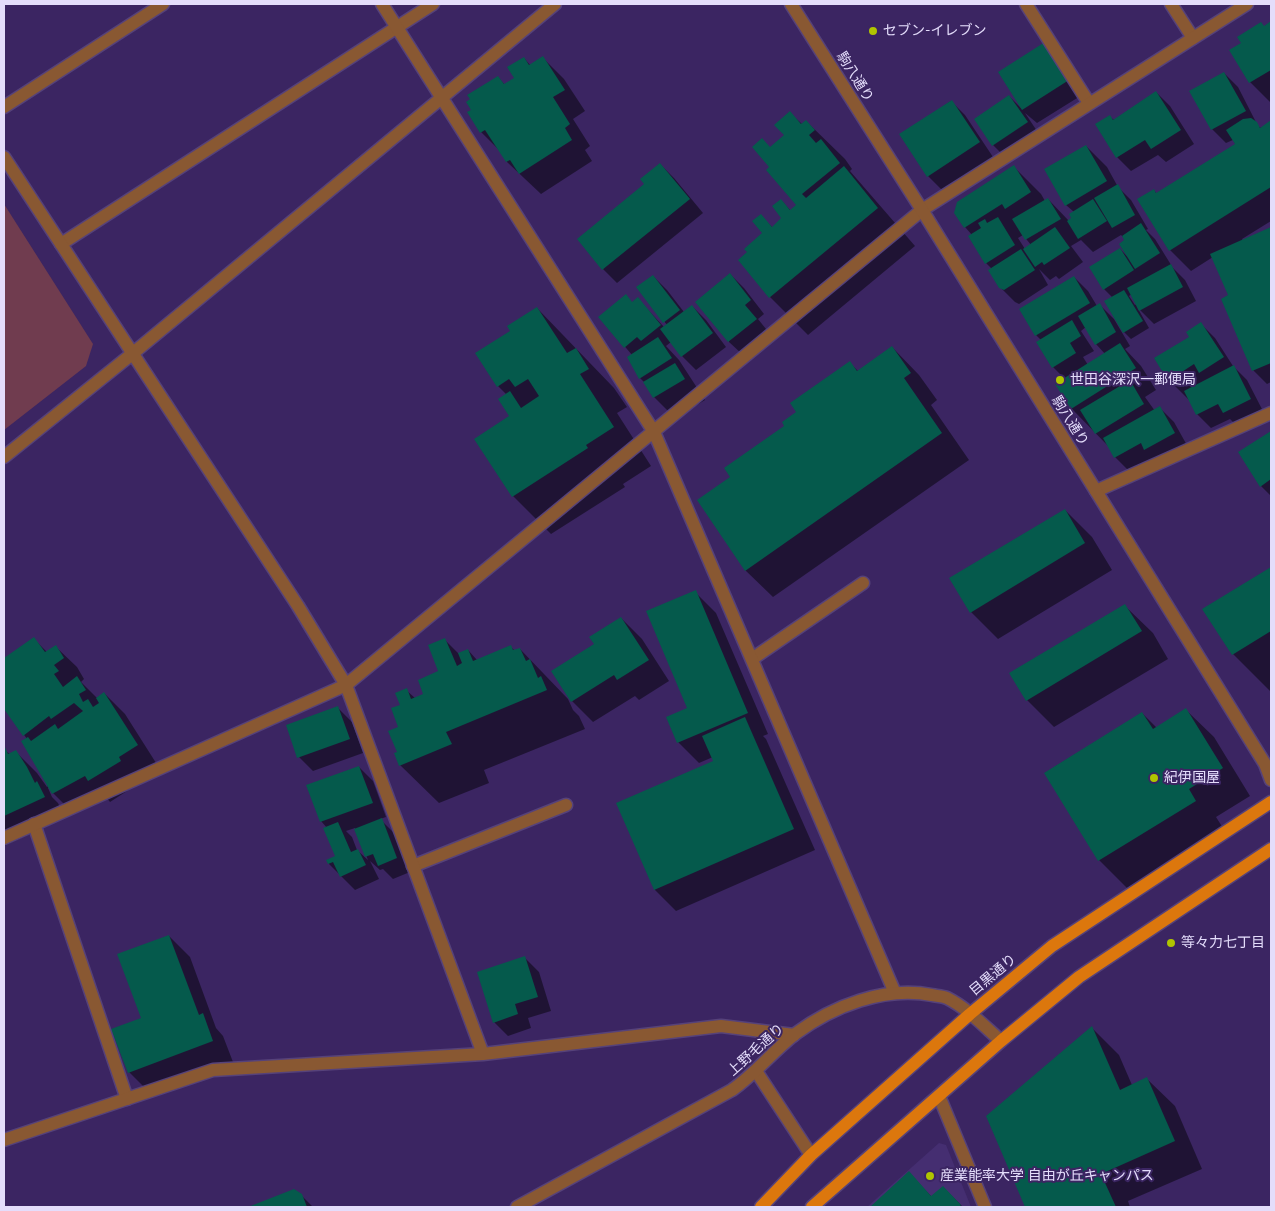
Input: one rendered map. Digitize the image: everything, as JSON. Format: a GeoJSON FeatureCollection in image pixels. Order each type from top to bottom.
{"type":"FeatureCollection","features":[{"type":"Feature","properties":{"kind":"main road","name":"目黒通り"},"geometry":{"type":"LineString","coordinates":[[761,1207],[811,1155],[970,1014],[1052,946],[1271,802]]}},
{"type":"Feature","properties":{"kind":"main road"},"geometry":{"type":"LineString","coordinates":[[812,1207],[1001,1040],[1079,977],[1271,849]]}},
{"type":"Feature","properties":{"kind":"street"},"geometry":{"type":"LineString","coordinates":[[4,107],[163,4]]}},
{"type":"Feature","properties":{"kind":"street"},"geometry":{"type":"LineString","coordinates":[[382,4],[654,432],[895,993]]}},
{"type":"Feature","properties":{"kind":"street"},"geometry":{"type":"LineString","coordinates":[[60,244],[433,4]]}},
{"type":"Feature","properties":{"kind":"street"},"geometry":{"type":"LineString","coordinates":[[4,457],[132,354],[555,4]]}},
{"type":"Feature","properties":{"kind":"street","name":"駒八通り"},"geometry":{"type":"LineString","coordinates":[[791,4],[1096,490],[1264,764],[1271,780]]}},
{"type":"Feature","properties":{"kind":"street"},"geometry":{"type":"LineString","coordinates":[[1026,4],[1089,103]]}},
{"type":"Feature","properties":{"kind":"street"},"geometry":{"type":"LineString","coordinates":[[1171,4],[1193,38]]}},
{"type":"Feature","properties":{"kind":"street"},"geometry":{"type":"LineString","coordinates":[[4,838],[346,685],[922,210],[1247,4]]}},
{"type":"Feature","properties":{"kind":"street"},"geometry":{"type":"LineString","coordinates":[[4,157],[298,606],[346,685],[483,1054]]}},
{"type":"Feature","properties":{"kind":"street"},"geometry":{"type":"LineString","coordinates":[[1096,490],[1271,413]]}},
{"type":"Feature","properties":{"kind":"street"},"geometry":{"type":"LineString","coordinates":[[752,659],[863,583]]}},
{"type":"Feature","properties":{"kind":"street"},"geometry":{"type":"LineString","coordinates":[[413,866],[566,805]]}},
{"type":"Feature","properties":{"kind":"street"},"geometry":{"type":"LineString","coordinates":[[34,824],[127,1099]]}},
{"type":"Feature","properties":{"kind":"street","name":"上野毛通り"},"geometry":{"type":"LineString","coordinates":[[518,1207],[732,1090],[756,1071],[794,1035],[817,1020],[843,1007],[869,998],[895,993],[920,993],[946,998],[970,1014],[1001,1040]]}},
{"type":"Feature","properties":{"kind":"street"},"geometry":{"type":"LineString","coordinates":[[4,1140],[213,1070],[483,1054],[721,1026],[794,1035]]}},
{"type":"Feature","properties":{"kind":"street"},"geometry":{"type":"LineString","coordinates":[[756,1071],[811,1155]]}},
{"type":"Feature","properties":{"kind":"street"},"geometry":{"type":"LineString","coordinates":[[939,1096],[986,1207]]}},
{"type":"Feature","properties":{"kind":"shaded area"},"geometry":{"type":"Polygon","coordinates":[[[4,204],[93,344],[86,366],[4,430],[4,204]]]}},
{"type":"Feature","properties":{"kind":"shaded area","name":"産業能率大学 自由が丘キャンパス"},"geometry":{"type":"Polygon","coordinates":[[[939,1143],[946,1145],[971,1207],[867,1207],[939,1143]]]}},
{"type":"Feature","properties":{"kind":"building"},"geometry":{"type":"Polygon","coordinates":[[[1271,21],[1271,70],[1249,83],[1229,50],[1241,43],[1237,37],[1261,22],[1264,26],[1271,21]]]}},
{"type":"Feature","properties":{"kind":"building"},"geometry":{"type":"Polygon","coordinates":[[[1045,42],[1069,80],[1022,110],[998,72],[1045,42]]]}},
{"type":"Feature","properties":{"kind":"building"},"geometry":{"type":"Polygon","coordinates":[[[543,56],[565,90],[553,97],[570,124],[565,128],[572,140],[519,174],[510,160],[506,162],[485,130],[480,133],[467,112],[471,110],[466,102],[470,99],[467,95],[498,76],[504,84],[514,78],[507,67],[524,57],[529,65],[543,56]]]}},
{"type":"Feature","properties":{"kind":"building"},"geometry":{"type":"Polygon","coordinates":[[[1224,72],[1246,111],[1211,130],[1189,91],[1224,72]]]}},
{"type":"Feature","properties":{"kind":"building"},"geometry":{"type":"Polygon","coordinates":[[[1156,91],[1181,130],[1151,149],[1145,140],[1116,158],[1095,124],[1110,115],[1113,120],[1156,91]]]}},
{"type":"Feature","properties":{"kind":"building"},"geometry":{"type":"Polygon","coordinates":[[[1009,95],[1028,122],[992,146],[974,119],[1009,95]]]}},
{"type":"Feature","properties":{"kind":"building"},"geometry":{"type":"Polygon","coordinates":[[[952,100],[980,142],[927,177],[899,134],[952,100]]]}},
{"type":"Feature","properties":{"kind":"building"},"geometry":{"type":"Polygon","coordinates":[[[790,111],[801,124],[806,120],[815,130],[809,135],[816,143],[821,139],[840,163],[802,194],[806,198],[844,166],[878,208],[769,298],[738,260],[747,252],[744,249],[762,233],[752,221],[761,214],[772,227],[781,218],[772,206],[781,199],[790,210],[796,205],[766,170],[769,167],[752,147],[762,138],[770,147],[784,135],[774,125],[790,111]]]}},
{"type":"Feature","properties":{"kind":"building"},"geometry":{"type":"Polygon","coordinates":[[[1251,118],[1257,122],[1260,128],[1271,120],[1271,187],[1169,251],[1137,199],[1154,189],[1156,193],[1235,144],[1226,130],[1243,119],[1251,118]]]}},
{"type":"Feature","properties":{"kind":"building"},"geometry":{"type":"Polygon","coordinates":[[[1086,145],[1107,181],[1065,206],[1044,169],[1086,145]]]}},
{"type":"Feature","properties":{"kind":"building"},"geometry":{"type":"Polygon","coordinates":[[[660,163],[690,199],[602,270],[577,239],[644,184],[640,179],[660,163]]]}},
{"type":"Feature","properties":{"kind":"building"},"geometry":{"type":"Polygon","coordinates":[[[1014,165],[1031,192],[1005,209],[1002,204],[964,228],[954,213],[957,202],[1014,165]]]}},
{"type":"Feature","properties":{"kind":"building"},"geometry":{"type":"Polygon","coordinates":[[[1118,184],[1135,215],[1112,228],[1094,198],[1118,184]]]}},
{"type":"Feature","properties":{"kind":"building"},"geometry":{"type":"Polygon","coordinates":[[[1048,198],[1061,219],[1025,240],[1012,219],[1048,198]]]}},
{"type":"Feature","properties":{"kind":"building"},"geometry":{"type":"Polygon","coordinates":[[[1093,199],[1107,221],[1078,239],[1067,221],[1071,218],[1069,214],[1093,199]]]}},
{"type":"Feature","properties":{"kind":"building"},"geometry":{"type":"Polygon","coordinates":[[[998,217],[1015,245],[985,264],[968,236],[981,228],[978,223],[985,219],[987,223],[998,217]]]}},
{"type":"Feature","properties":{"kind":"building"},"geometry":{"type":"Polygon","coordinates":[[[1141,223],[1160,253],[1135,269],[1119,244],[1124,240],[1122,236],[1141,223]]]}},
{"type":"Feature","properties":{"kind":"building"},"geometry":{"type":"Polygon","coordinates":[[[1055,227],[1070,248],[1044,265],[1042,262],[1035,267],[1023,249],[1055,227]]]}},
{"type":"Feature","properties":{"kind":"building"},"geometry":{"type":"Polygon","coordinates":[[[1271,227],[1271,363],[1252,371],[1221,299],[1228,295],[1210,254],[1271,227]]]}},
{"type":"Feature","properties":{"kind":"building"},"geometry":{"type":"Polygon","coordinates":[[[1120,248],[1134,270],[1103,290],[1089,267],[1120,248]]]}},
{"type":"Feature","properties":{"kind":"building"},"geometry":{"type":"Polygon","coordinates":[[[1021,249],[1035,270],[1004,290],[999,288],[988,270],[1021,249]]]}},
{"type":"Feature","properties":{"kind":"building"},"geometry":{"type":"Polygon","coordinates":[[[1171,264],[1183,287],[1139,311],[1127,288],[1171,264]]]}},
{"type":"Feature","properties":{"kind":"building"},"geometry":{"type":"Polygon","coordinates":[[[730,273],[751,300],[745,305],[757,319],[728,342],[695,302],[730,273]]]}},
{"type":"Feature","properties":{"kind":"building"},"geometry":{"type":"Polygon","coordinates":[[[653,275],[680,310],[663,323],[636,287],[653,275]]]}},
{"type":"Feature","properties":{"kind":"building"},"geometry":{"type":"Polygon","coordinates":[[[1074,276],[1090,303],[1035,336],[1019,309],[1074,276]]]}},
{"type":"Feature","properties":{"kind":"building"},"geometry":{"type":"Polygon","coordinates":[[[1124,290],[1143,321],[1123,333],[1104,301],[1124,290]]]}},
{"type":"Feature","properties":{"kind":"building"},"geometry":{"type":"Polygon","coordinates":[[[626,294],[632,302],[638,297],[661,325],[641,341],[637,337],[624,348],[598,317],[626,294]]]}},
{"type":"Feature","properties":{"kind":"building"},"geometry":{"type":"Polygon","coordinates":[[[1100,303],[1116,332],[1095,345],[1078,316],[1100,303]]]}},
{"type":"Feature","properties":{"kind":"building"},"geometry":{"type":"Polygon","coordinates":[[[692,305],[713,333],[681,357],[660,329],[692,305]]]}},
{"type":"Feature","properties":{"kind":"building"},"geometry":{"type":"Polygon","coordinates":[[[537,307],[567,353],[576,348],[589,369],[580,374],[614,427],[586,445],[588,448],[512,497],[474,439],[509,416],[498,399],[510,391],[521,408],[539,396],[528,379],[515,387],[509,379],[497,387],[475,353],[510,331],[507,326],[537,307]]]}},
{"type":"Feature","properties":{"kind":"building"},"geometry":{"type":"Polygon","coordinates":[[[1072,320],[1081,336],[1070,343],[1076,353],[1052,368],[1036,342],[1072,320]]]}},
{"type":"Feature","properties":{"kind":"building"},"geometry":{"type":"Polygon","coordinates":[[[1201,322],[1224,357],[1199,373],[1194,364],[1168,381],[1154,358],[1189,337],[1186,332],[1201,322]]]}},
{"type":"Feature","properties":{"kind":"building"},"geometry":{"type":"Polygon","coordinates":[[[658,337],[672,358],[639,379],[627,357],[658,337]]]}},
{"type":"Feature","properties":{"kind":"building"},"geometry":{"type":"Polygon","coordinates":[[[1120,343],[1136,368],[1071,409],[1055,384],[1120,343]]]}},
{"type":"Feature","properties":{"kind":"building"},"geometry":{"type":"Polygon","coordinates":[[[892,346],[911,373],[904,378],[942,433],[745,571],[697,500],[730,477],[724,468],[784,426],[782,422],[796,412],[790,403],[850,361],[857,371],[892,346]]]}},
{"type":"Feature","properties":{"kind":"building"},"geometry":{"type":"Polygon","coordinates":[[[675,363],[685,379],[653,398],[643,382],[675,363]]]}},
{"type":"Feature","properties":{"kind":"building"},"geometry":{"type":"Polygon","coordinates":[[[1234,365],[1251,399],[1223,413],[1218,404],[1196,415],[1184,391],[1234,365]]]}},
{"type":"Feature","properties":{"kind":"building","name":"世田谷深沢一郵便局"},"geometry":{"type":"Polygon","coordinates":[[[1130,380],[1144,404],[1095,434],[1080,410],[1130,380]]]}},
{"type":"Feature","properties":{"kind":"building"},"geometry":{"type":"Polygon","coordinates":[[[1160,406],[1175,433],[1144,450],[1141,443],[1114,458],[1103,438],[1160,406]]]}},
{"type":"Feature","properties":{"kind":"building"},"geometry":{"type":"Polygon","coordinates":[[[1271,431],[1271,479],[1260,487],[1238,452],[1271,431]]]}},
{"type":"Feature","properties":{"kind":"building"},"geometry":{"type":"Polygon","coordinates":[[[1065,509],[1085,543],[970,613],[949,578],[1065,509]]]}},
{"type":"Feature","properties":{"kind":"building"},"geometry":{"type":"Polygon","coordinates":[[[1271,567],[1271,631],[1232,655],[1202,609],[1271,567]]]}},
{"type":"Feature","properties":{"kind":"building"},"geometry":{"type":"Polygon","coordinates":[[[696,590],[748,713],[677,743],[666,717],[687,708],[646,611],[696,590]]]}},
{"type":"Feature","properties":{"kind":"building"},"geometry":{"type":"Polygon","coordinates":[[[1125,604],[1142,631],[1026,701],[1009,673],[1125,604]]]}},
{"type":"Feature","properties":{"kind":"building"},"geometry":{"type":"Polygon","coordinates":[[[621,617],[649,660],[617,680],[614,675],[571,702],[551,671],[594,644],[589,637],[621,617]]]}},
{"type":"Feature","properties":{"kind":"building"},"geometry":{"type":"Polygon","coordinates":[[[34,637],[45,652],[56,645],[64,658],[54,665],[59,671],[54,674],[63,687],[77,676],[86,690],[79,694],[83,702],[88,699],[93,707],[99,703],[96,698],[104,692],[138,745],[119,757],[121,761],[88,781],[85,776],[52,794],[21,741],[28,737],[31,741],[55,724],[58,729],[83,711],[74,703],[51,719],[49,716],[23,736],[4,709],[4,658],[34,637]]]}},
{"type":"Feature","properties":{"kind":"building"},"geometry":{"type":"Polygon","coordinates":[[[445,638],[457,666],[462,663],[458,653],[468,649],[473,661],[511,645],[513,650],[520,648],[526,661],[530,659],[538,678],[541,676],[547,690],[446,732],[452,744],[399,766],[394,753],[397,752],[388,731],[398,727],[391,708],[400,705],[395,693],[407,688],[411,699],[423,694],[418,680],[438,671],[428,645],[445,638]]]}},
{"type":"Feature","properties":{"kind":"building"},"geometry":{"type":"Polygon","coordinates":[[[338,706],[350,739],[297,758],[286,725],[338,706]]]}},
{"type":"Feature","properties":{"kind":"building"},"geometry":{"type":"Polygon","coordinates":[[[1186,708],[1223,768],[1189,789],[1196,801],[1098,861],[1044,773],[1142,712],[1153,729],[1186,708]]]}},
{"type":"Feature","properties":{"kind":"building"},"geometry":{"type":"Polygon","coordinates":[[[745,717],[794,829],[654,890],[616,803],[713,761],[702,736],[745,717]]]}},
{"type":"Feature","properties":{"kind":"building"},"geometry":{"type":"Polygon","coordinates":[[[4,745],[8,754],[16,750],[35,783],[37,781],[45,797],[4,816],[4,745]]]}},
{"type":"Feature","properties":{"kind":"building"},"geometry":{"type":"Polygon","coordinates":[[[359,766],[373,803],[320,822],[306,785],[359,766]]]}},
{"type":"Feature","properties":{"kind":"building"},"geometry":{"type":"Polygon","coordinates":[[[382,818],[397,858],[378,866],[373,854],[365,857],[354,829],[382,818]]]}},
{"type":"Feature","properties":{"kind":"building"},"geometry":{"type":"Polygon","coordinates":[[[338,822],[351,852],[358,849],[366,865],[340,877],[333,862],[328,864],[326,860],[335,856],[323,828],[338,822]]]}},
{"type":"Feature","properties":{"kind":"building"},"geometry":{"type":"Polygon","coordinates":[[[169,935],[199,1015],[203,1013],[213,1041],[128,1073],[111,1029],[141,1018],[117,954],[169,935]]]}},
{"type":"Feature","properties":{"kind":"building"},"geometry":{"type":"Polygon","coordinates":[[[525,956],[538,997],[515,1004],[518,1014],[493,1023],[477,972],[525,956]]]}},
{"type":"Feature","properties":{"kind":"building"},"geometry":{"type":"Polygon","coordinates":[[[1092,1026],[1120,1090],[1147,1077],[1175,1141],[1101,1174],[1116,1207],[1025,1207],[986,1116],[1092,1026]]]}},
{"type":"Feature","properties":{"kind":"building"},"geometry":{"type":"Polygon","coordinates":[[[909,1171],[931,1196],[943,1186],[961,1205],[959,1207],[870,1207],[909,1171]]]}},
{"type":"Feature","properties":{"kind":"building"},"geometry":{"type":"Polygon","coordinates":[[[294,1189],[302,1194],[307,1207],[248,1207],[294,1189]]]}},
{"type":"Feature","properties":{"kind":"place","name":"セブン-イレブン"},"geometry":{"type":"Point","coordinates":[873,31]}},
{"type":"Feature","properties":{"kind":"place","name":"世田谷深沢一郵便局"},"geometry":{"type":"Point","coordinates":[1060,380]}},
{"type":"Feature","properties":{"kind":"place","name":"紀伊国屋"},"geometry":{"type":"Point","coordinates":[1154,778]}},
{"type":"Feature","properties":{"kind":"place","name":"等々力七丁目"},"geometry":{"type":"Point","coordinates":[1171,943]}},
{"type":"Feature","properties":{"kind":"place","name":"産業能率大学 自由が丘キャンパス"},"geometry":{"type":"Point","coordinates":[930,1176]}}]}
